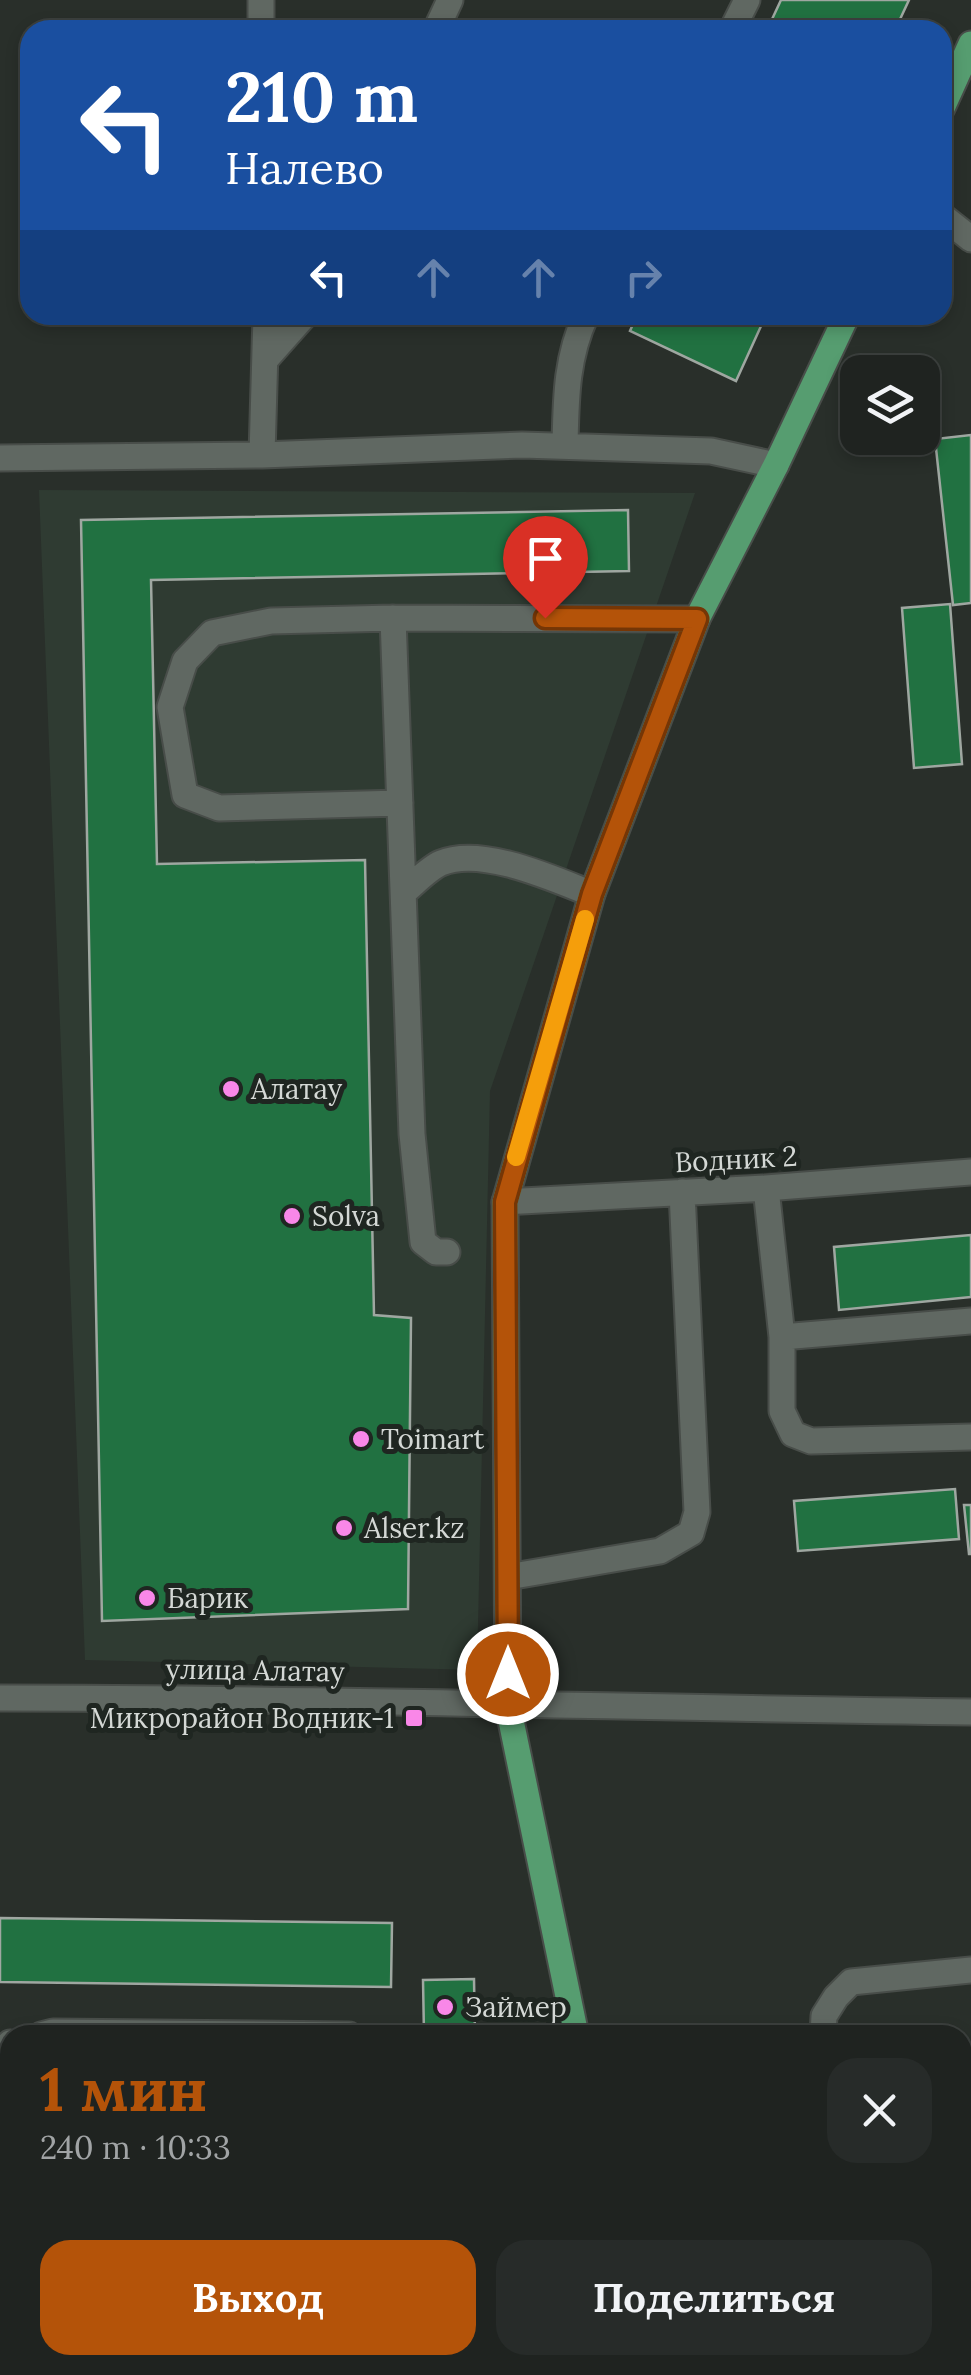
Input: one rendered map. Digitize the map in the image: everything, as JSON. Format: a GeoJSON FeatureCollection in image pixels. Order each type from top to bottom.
{"type":"FeatureCollection","features":[{"type":"Feature","properties":{"kind":"main road"},"geometry":{"type":"LineString","coordinates":[[952,86],[971,44]]}},
{"type":"Feature","properties":{"kind":"main road"},"geometry":{"type":"LineString","coordinates":[[574,2025],[508,1706],[505,1202],[592,894],[697,619],[842,325]]}},
{"type":"Feature","properties":{"kind":"street"},"geometry":{"type":"LineString","coordinates":[[262,455],[266,325]]}},
{"type":"Feature","properties":{"kind":"street"},"geometry":{"type":"LineString","coordinates":[[266,359],[297,325]]}},
{"type":"Feature","properties":{"kind":"street"},"geometry":{"type":"LineString","coordinates":[[565,446],[567,372],[581,325]]}},
{"type":"Feature","properties":{"kind":"street"},"geometry":{"type":"LineString","coordinates":[[0,458],[565,446],[712,451],[776,465]]}},
{"type":"Feature","properties":{"kind":"street"},"geometry":{"type":"LineString","coordinates":[[393,618],[412,1134],[423,1242],[436,1252],[447,1252]]}},
{"type":"Feature","properties":{"kind":"street"},"geometry":{"type":"LineString","coordinates":[[400,803],[220,808],[186,795],[170,707],[186,661],[212,633],[271,620],[697,619]]}},
{"type":"Feature","properties":{"kind":"street"},"geometry":{"type":"LineString","coordinates":[[404,892],[442,863],[479,858],[535,872],[592,894]]}},
{"type":"Feature","properties":{"kind":"street","name":"Водник 2"},"geometry":{"type":"LineString","coordinates":[[505,1202],[971,1172]]}},
{"type":"Feature","properties":{"kind":"street"},"geometry":{"type":"LineString","coordinates":[[766,1188],[782,1338],[782,1411],[793,1434],[811,1441],[971,1437]]}},
{"type":"Feature","properties":{"kind":"street"},"geometry":{"type":"LineString","coordinates":[[508,1578],[660,1551],[691,1534],[698,1512],[682,1192]]}},
{"type":"Feature","properties":{"kind":"street"},"geometry":{"type":"LineString","coordinates":[[782,1338],[971,1321]]}},
{"type":"Feature","properties":{"kind":"street","name":"улица Алатау"},"geometry":{"type":"LineString","coordinates":[[0,1698],[234,1698],[971,1712]]}},
{"type":"Feature","properties":{"kind":"street"},"geometry":{"type":"LineString","coordinates":[[824,2025],[824,2016],[836,1997],[851,1982],[971,1970]]}},
{"type":"Feature","properties":{"kind":"shaded area","name":"Алатау"},"geometry":{"type":"Polygon","coordinates":[[[39,490],[695,493],[490,1091],[477,1670],[85,1660],[39,490]]]}},
{"type":"Feature","properties":{"kind":"building"},"geometry":{"type":"Polygon","coordinates":[[[781,0],[909,0],[900,20],[772,20],[781,0]]]}},
{"type":"Feature","properties":{"kind":"building"},"geometry":{"type":"Polygon","coordinates":[[[633,325],[761,325],[736,381],[630,331],[633,325]]]}},
{"type":"Feature","properties":{"kind":"building"},"geometry":{"type":"Polygon","coordinates":[[[971,435],[971,603],[953,605],[937,455],[940,455],[940,438],[971,435]]]}},
{"type":"Feature","properties":{"kind":"building","name":"Алатау"},"geometry":{"type":"Polygon","coordinates":[[[628,510],[629,571],[151,580],[157,864],[365,860],[374,1315],[411,1318],[408,1609],[102,1621],[81,520],[628,510]]]}},
{"type":"Feature","properties":{"kind":"building"},"geometry":{"type":"Polygon","coordinates":[[[950,604],[962,764],[914,768],[902,608],[950,604]]]}},
{"type":"Feature","properties":{"kind":"building"},"geometry":{"type":"Polygon","coordinates":[[[971,1235],[971,1297],[839,1310],[834,1247],[971,1235]]]}},
{"type":"Feature","properties":{"kind":"building"},"geometry":{"type":"Polygon","coordinates":[[[955,1489],[959,1539],[798,1551],[794,1501],[955,1489]]]}},
{"type":"Feature","properties":{"kind":"building"},"geometry":{"type":"Polygon","coordinates":[[[964,1505],[971,1505],[971,1554],[969,1554],[964,1505]]]}},
{"type":"Feature","properties":{"kind":"building"},"geometry":{"type":"Polygon","coordinates":[[[0,1918],[392,1923],[391,1987],[0,1982],[0,1918]]]}},
{"type":"Feature","properties":{"kind":"building"},"geometry":{"type":"Polygon","coordinates":[[[474,1979],[475,2025],[424,2025],[423,1980],[474,1979]]]}},
{"type":"Feature","properties":{"kind":"slow traffic"},"geometry":{"type":"LineString","coordinates":[[516,1157],[585,919]]}},
{"type":"Feature","properties":{"kind":"place","name":"Алатау"},"geometry":{"type":"Point","coordinates":[231,1089]}},
{"type":"Feature","properties":{"kind":"place","name":"Solva"},"geometry":{"type":"Point","coordinates":[292,1216]}},
{"type":"Feature","properties":{"kind":"place","name":"Toimart"},"geometry":{"type":"Point","coordinates":[361,1439]}},
{"type":"Feature","properties":{"kind":"place","name":"Alser.kz"},"geometry":{"type":"Point","coordinates":[344,1528]}},
{"type":"Feature","properties":{"kind":"place","name":"Барик"},"geometry":{"type":"Point","coordinates":[147,1598]}},
{"type":"Feature","properties":{"kind":"place","name":"Микрорайон Водник-1"},"geometry":{"type":"Point","coordinates":[414,1718]}},
{"type":"Feature","properties":{"kind":"place","name":"Займер"},"geometry":{"type":"Point","coordinates":[445,2007]}},
{"type":"Feature","properties":{"kind":"route"},"geometry":{"type":"LineString","coordinates":[[508,1674],[505,1202],[592,894],[697,619],[545,618]]}}]}
